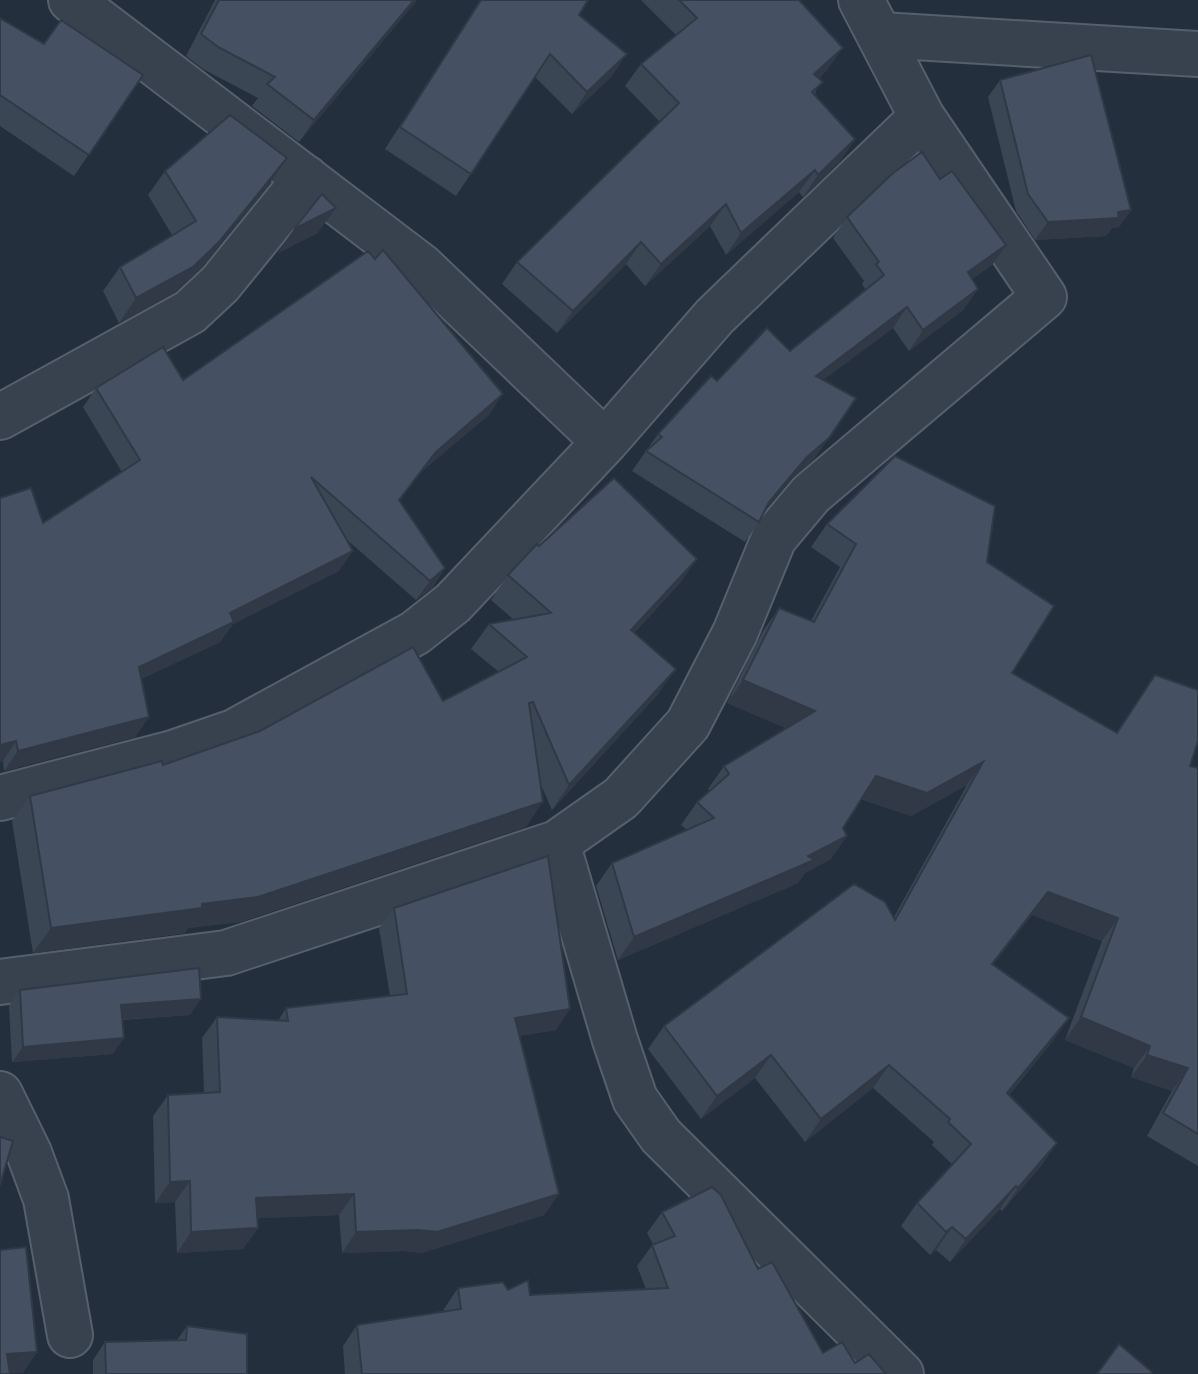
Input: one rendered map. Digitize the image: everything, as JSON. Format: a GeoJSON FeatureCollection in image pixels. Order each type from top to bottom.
{"type":"FeatureCollection","features":[{"type":"Feature","properties":{"kind":"street"},"geometry":{"type":"LineString","coordinates":[[71,0],[421,266],[605,442]]}},
{"type":"Feature","properties":{"kind":"street"},"geometry":{"type":"LineString","coordinates":[[871,17],[1198,54]]}},
{"type":"Feature","properties":{"kind":"street"},"geometry":{"type":"LineString","coordinates":[[0,982],[226,953],[557,843],[621,798],[688,724],[735,633],[774,538],[811,494],[1044,297],[922,117],[871,17]]}},
{"type":"Feature","properties":{"kind":"street"},"geometry":{"type":"LineString","coordinates":[[0,798],[173,753],[234,732],[415,633],[453,603],[605,442],[715,316],[922,117]]}},
{"type":"Feature","properties":{"kind":"street"},"geometry":{"type":"LineString","coordinates":[[0,417],[190,312],[220,284],[306,178]]}},
{"type":"Feature","properties":{"kind":"street"},"geometry":{"type":"LineString","coordinates":[[557,843],[635,1099],[661,1136],[901,1374]]}},
{"type":"Feature","properties":{"kind":"street"},"geometry":{"type":"LineString","coordinates":[[0,1094],[29,1153],[46,1199],[70,1335]]}},
{"type":"Feature","properties":{"kind":"building"},"geometry":{"type":"Polygon","coordinates":[[[219,0],[414,0],[314,120],[267,84],[275,77],[218,47],[201,34],[219,0]]]}},
{"type":"Feature","properties":{"kind":"building"},"geometry":{"type":"Polygon","coordinates":[[[481,0],[588,0],[579,15],[627,54],[587,92],[550,54],[471,174],[400,127],[481,0]]]}},
{"type":"Feature","properties":{"kind":"building"},"geometry":{"type":"Polygon","coordinates":[[[679,0],[799,0],[843,48],[814,74],[823,82],[812,92],[855,139],[818,175],[815,170],[741,233],[726,204],[661,264],[641,242],[573,311],[517,262],[679,103],[641,64],[697,18],[679,0]]]}},
{"type":"Feature","properties":{"kind":"building"},"geometry":{"type":"Polygon","coordinates":[[[0,18],[44,44],[61,20],[143,75],[89,155],[0,95],[0,18]]]}},
{"type":"Feature","properties":{"kind":"building"},"geometry":{"type":"Polygon","coordinates":[[[1091,55],[1131,210],[1118,212],[1119,218],[1048,222],[1028,194],[1000,80],[1091,55]]]}},
{"type":"Feature","properties":{"kind":"building"},"geometry":{"type":"Polygon","coordinates":[[[230,115],[287,158],[219,242],[193,267],[136,298],[120,267],[196,221],[165,171],[230,115]]]}},
{"type":"Feature","properties":{"kind":"building"},"geometry":{"type":"Polygon","coordinates":[[[922,152],[940,179],[952,171],[1006,245],[968,272],[978,289],[923,330],[907,307],[816,376],[856,398],[829,438],[806,458],[769,502],[759,522],[646,451],[662,437],[658,434],[711,376],[717,381],[767,328],[790,351],[884,275],[876,264],[879,262],[847,217],[893,173],[922,152]]]}},
{"type":"Feature","properties":{"kind":"building"},"geometry":{"type":"Polygon","coordinates":[[[322,194],[336,208],[294,229],[322,194]]]}},
{"type":"Feature","properties":{"kind":"building"},"geometry":{"type":"Polygon","coordinates":[[[383,250],[503,394],[436,452],[399,500],[445,568],[430,581],[311,477],[353,551],[230,613],[234,622],[139,667],[149,717],[18,751],[16,741],[0,745],[0,498],[31,488],[43,523],[140,460],[96,388],[163,347],[183,380],[368,251],[375,259],[383,250]]]}},
{"type":"Feature","properties":{"kind":"building"},"geometry":{"type":"Polygon","coordinates":[[[895,456],[995,506],[987,562],[1054,606],[1012,673],[1117,733],[1155,675],[1198,690],[1198,741],[1190,766],[1198,768],[1198,1134],[1163,1113],[1188,1068],[1147,1055],[1150,1046],[1081,1017],[1118,918],[1048,892],[992,964],[1069,1018],[1007,1093],[1057,1143],[1018,1188],[1016,1186],[966,1239],[952,1227],[946,1232],[917,1203],[971,1144],[948,1122],[950,1119],[889,1065],[821,1119],[771,1055],[717,1096],[664,1026],[854,884],[885,902],[895,920],[983,762],[927,793],[876,776],[843,828],[847,836],[808,856],[814,860],[634,937],[612,863],[714,818],[697,802],[729,774],[724,766],[815,711],[743,680],[779,608],[814,622],[856,544],[827,524],[895,456]]]}},
{"type":"Feature","properties":{"kind":"building"},"geometry":{"type":"Polygon","coordinates":[[[614,478],[697,559],[631,630],[676,669],[569,785],[533,702],[529,703],[543,802],[258,897],[202,904],[202,908],[51,928],[30,796],[162,761],[163,765],[260,731],[413,647],[443,701],[527,657],[489,624],[551,613],[508,575],[537,544],[539,546],[614,478]]]}},
{"type":"Feature","properties":{"kind":"building"},"geometry":{"type":"Polygon","coordinates":[[[548,856],[570,1009],[515,1018],[559,1194],[437,1232],[356,1232],[354,1194],[256,1198],[258,1228],[191,1232],[190,1181],[170,1182],[168,1095],[220,1092],[217,1017],[288,1021],[286,1008],[407,994],[394,908],[548,856]]]}},
{"type":"Feature","properties":{"kind":"building"},"geometry":{"type":"Polygon","coordinates":[[[199,968],[201,999],[121,1005],[124,1038],[23,1047],[20,990],[199,968]]]}},
{"type":"Feature","properties":{"kind":"building"},"geometry":{"type":"Polygon","coordinates":[[[0,1137],[13,1141],[0,1185],[0,1137]]]}},
{"type":"Feature","properties":{"kind":"building"},"geometry":{"type":"Polygon","coordinates":[[[712,1187],[721,1195],[758,1269],[772,1262],[823,1353],[842,1342],[855,1363],[869,1354],[886,1374],[362,1374],[357,1325],[461,1309],[458,1288],[503,1282],[508,1290],[528,1280],[530,1295],[668,1288],[652,1245],[675,1236],[662,1212],[712,1187]]]}},
{"type":"Feature","properties":{"kind":"building"},"geometry":{"type":"Polygon","coordinates":[[[26,1247],[37,1352],[7,1354],[10,1374],[0,1374],[0,1250],[26,1247]]]}},
{"type":"Feature","properties":{"kind":"building"},"geometry":{"type":"Polygon","coordinates":[[[187,1326],[247,1334],[247,1374],[106,1374],[105,1342],[186,1340],[187,1326]]]}},
{"type":"Feature","properties":{"kind":"building"},"geometry":{"type":"Polygon","coordinates":[[[1119,1344],[1152,1372],[1151,1374],[1097,1374],[1119,1344]]]}}]}
